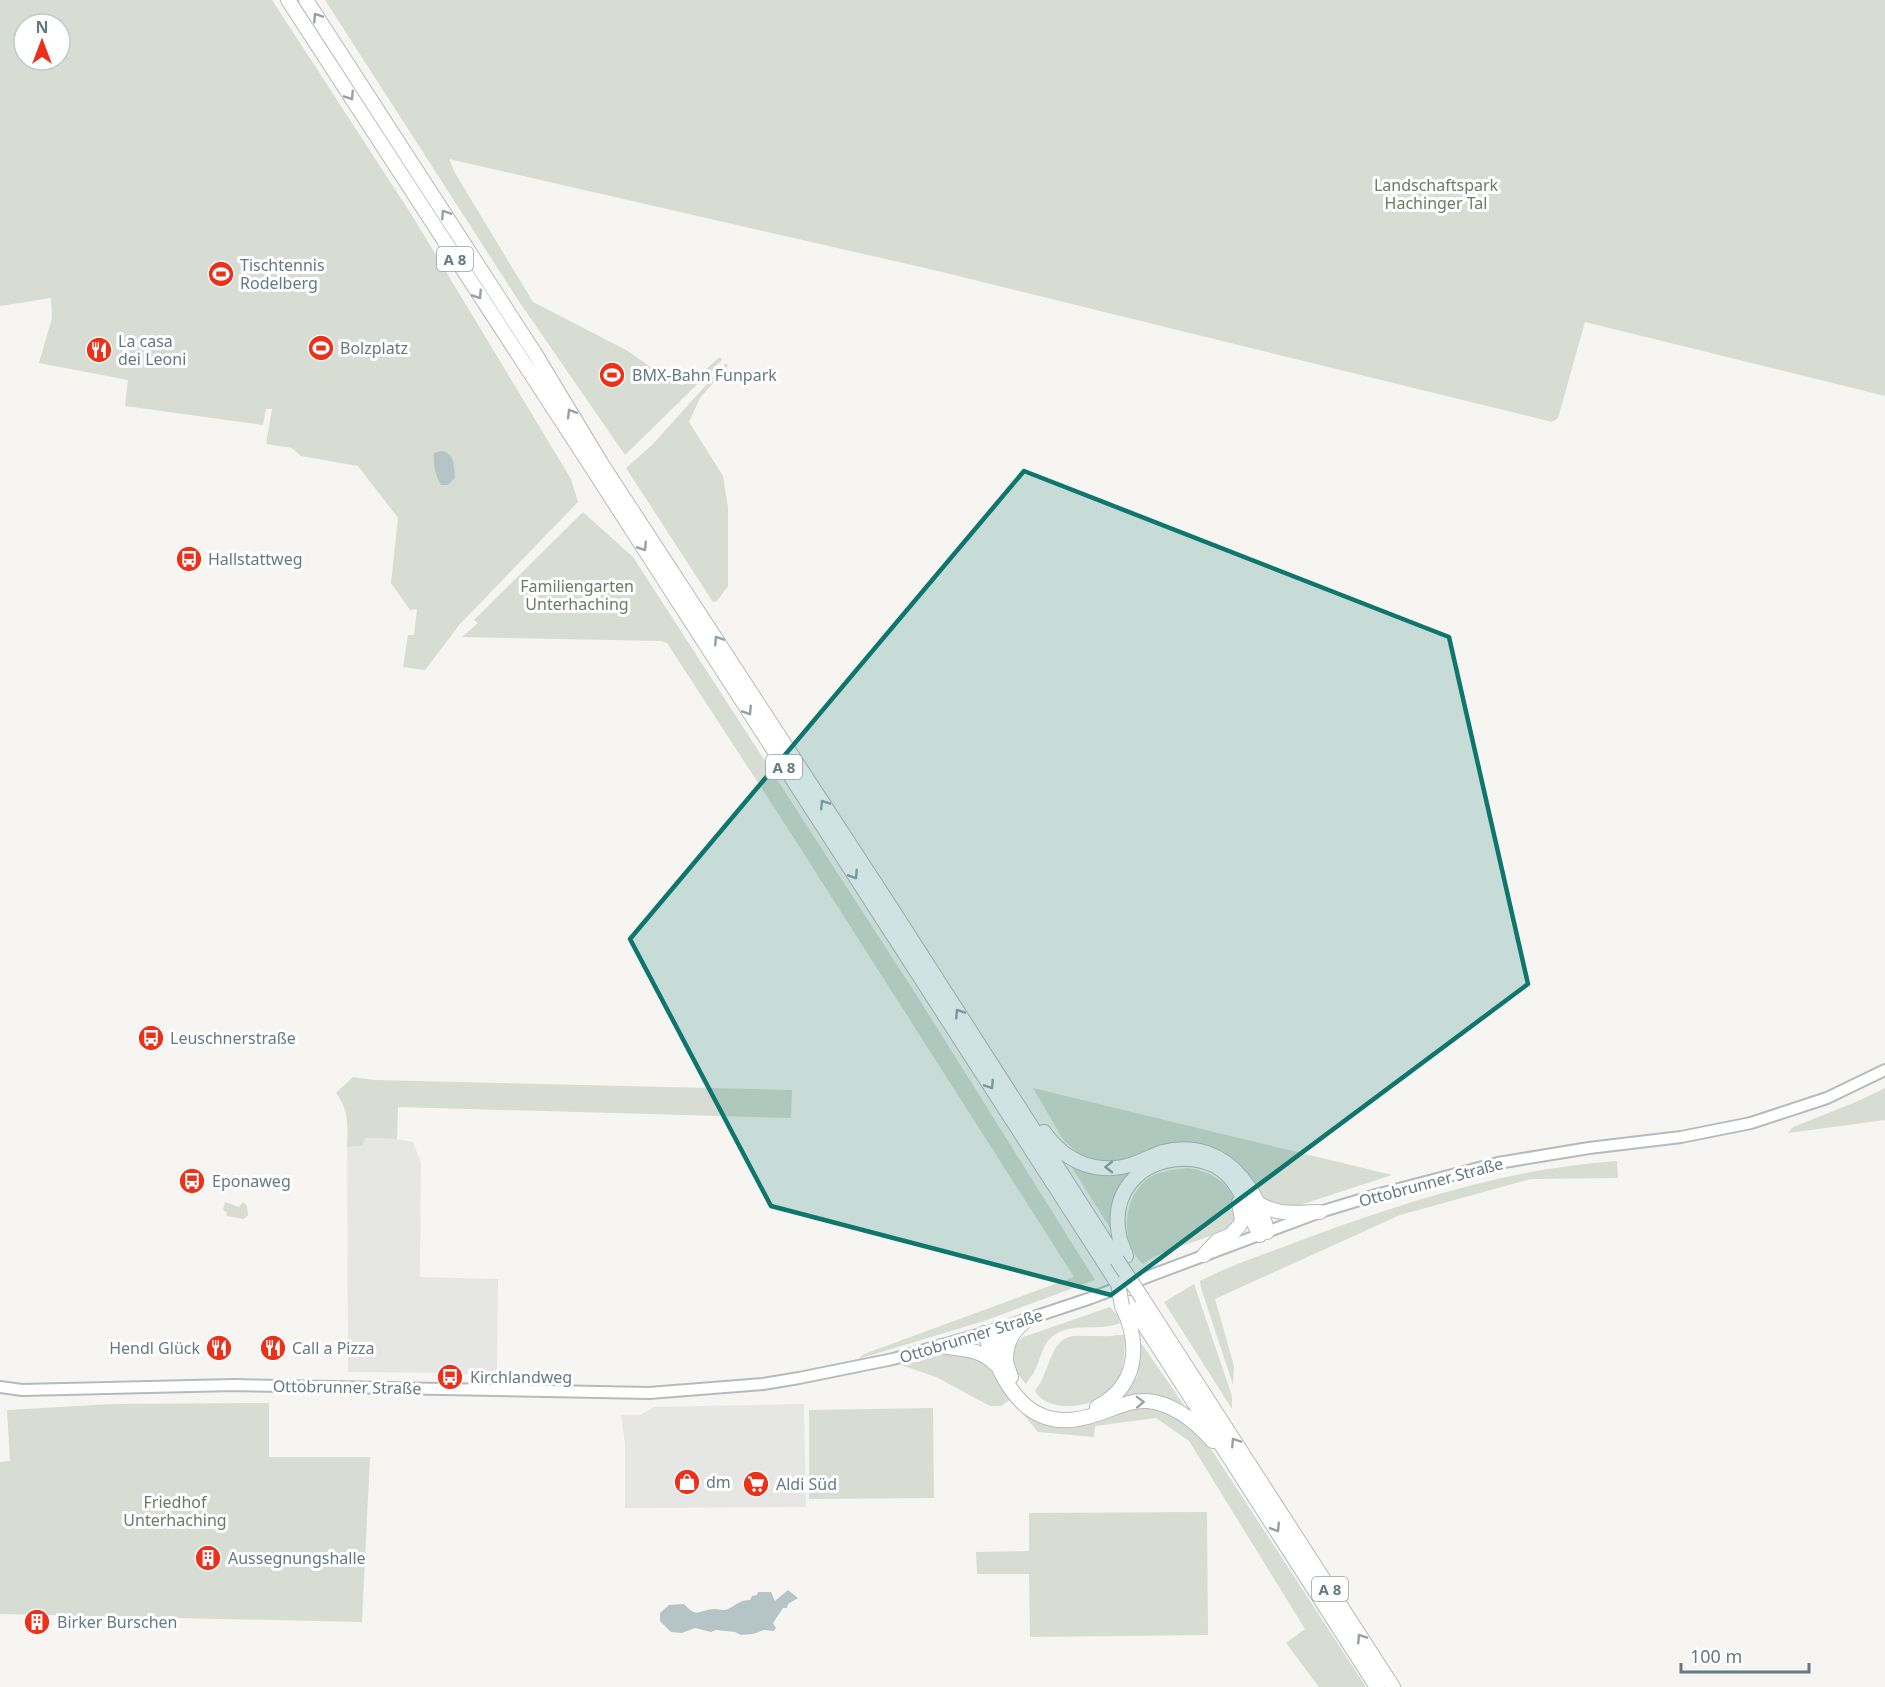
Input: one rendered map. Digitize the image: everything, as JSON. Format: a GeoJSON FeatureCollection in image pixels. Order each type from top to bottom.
{"type":"FeatureCollection","features":[{"type":"Feature","properties":{"kind":"highway","name":"A 8"},"geometry":{"type":"LineString","coordinates":[[288,0],[598,467],[1116,1260],[1118,1284],[1150,1310],[1393,1687]]}},
{"type":"Feature","properties":{"kind":"highway","name":"A 8"},"geometry":{"type":"LineString","coordinates":[[306,0],[534,352],[598,467]]}},
{"type":"Feature","properties":{"kind":"highway","name":"A 8"},"geometry":{"type":"LineString","coordinates":[[615,494],[990,1062],[1116,1260],[1136,1300],[1245,1479],[1377,1687]]}},
{"type":"Feature","properties":{"kind":"highway"},"geometry":{"type":"LineString","coordinates":[[990,1062],[1009,1080],[1046,1135],[1070,1158],[1088,1166],[1106,1168],[1134,1164],[1163,1152],[1196,1150],[1223,1160],[1233,1167],[1261,1205],[1273,1212],[1320,1212]]}},
{"type":"Feature","properties":{"kind":"highway"},"geometry":{"type":"LineString","coordinates":[[1116,1260],[1119,1207],[1128,1185],[1137,1174],[1162,1162],[1189,1158],[1212,1164],[1224,1171],[1237,1188],[1263,1233]]}},
{"type":"Feature","properties":{"kind":"highway"},"geometry":{"type":"LineString","coordinates":[[1204,1255],[1217,1240],[1231,1234],[1240,1225],[1242,1220],[1237,1188]]}},
{"type":"Feature","properties":{"kind":"highway"},"geometry":{"type":"LineString","coordinates":[[1261,1205],[1263,1233]]}},
{"type":"Feature","properties":{"kind":"highway"},"geometry":{"type":"LineString","coordinates":[[942,1346],[974,1350],[987,1356],[1001,1365],[1019,1391],[1031,1402],[1044,1409],[1079,1412],[1092,1409],[1103,1404],[1121,1388],[1131,1371],[1133,1340],[1128,1318],[1136,1300]]}},
{"type":"Feature","properties":{"kind":"highway"},"geometry":{"type":"LineString","coordinates":[[1001,1365],[1013,1334],[1030,1318]]}},
{"type":"Feature","properties":{"kind":"highway"},"geometry":{"type":"LineString","coordinates":[[990,1332],[1001,1365],[1016,1398],[1029,1409],[1052,1418],[1069,1419],[1093,1416],[1120,1404],[1134,1401],[1159,1403],[1175,1410],[1203,1430],[1245,1479]]}},
{"type":"Feature","properties":{"kind":"main road","name":"Ottobrunner Straße"},"geometry":{"type":"LineString","coordinates":[[0,1387],[22,1390],[234,1385],[649,1393],[770,1383],[844,1370],[990,1332],[1101,1294],[1320,1212],[1404,1187],[1498,1163],[1589,1148],[1681,1137],[1751,1123],[1827,1098],[1885,1070]]}},
{"type":"Feature","properties":{"kind":"main road"},"geometry":{"type":"LineString","coordinates":[[1873,1076],[1885,1075]]}},
{"type":"Feature","properties":{"kind":"main road","name":"Ottobrunner Straße"},"geometry":{"type":"LineString","coordinates":[[0,1395],[22,1390]]}},
{"type":"Feature","properties":{"kind":"highlighted area"},"geometry":{"type":"Polygon","coordinates":[[[1024,471],[1449,637],[1528,984],[1111,1295],[771,1206],[630,939],[1024,471]]]}},
{"type":"Feature","properties":{"kind":"shaded area"},"geometry":{"type":"Polygon","coordinates":[[[441,451],[449,454],[454,465],[455,478],[448,485],[441,485],[435,469],[434,453],[441,451]]]}},
{"type":"Feature","properties":{"kind":"shaded area"},"geometry":{"type":"Polygon","coordinates":[[[365,1138],[413,1142],[421,1163],[420,1277],[498,1279],[497,1377],[455,1373],[348,1372],[347,1147],[362,1146],[365,1138]]]}},
{"type":"Feature","properties":{"kind":"shaded area"},"geometry":{"type":"Polygon","coordinates":[[[804,1404],[806,1507],[625,1508],[625,1444],[621,1415],[640,1415],[654,1407],[804,1404]]]}},
{"type":"Feature","properties":{"kind":"shaded area"},"geometry":{"type":"Polygon","coordinates":[[[788,1590],[798,1598],[788,1604],[787,1608],[783,1608],[773,1623],[776,1628],[774,1631],[764,1630],[741,1635],[735,1632],[716,1630],[711,1632],[695,1628],[682,1633],[671,1632],[660,1621],[660,1613],[669,1605],[684,1604],[695,1612],[724,1610],[750,1600],[758,1592],[771,1592],[775,1601],[788,1590]]]}},
{"type":"Feature","properties":{"kind":"green space"},"geometry":{"type":"Polygon","coordinates":[[[0,0],[272,0],[413,217],[571,479],[578,502],[460,624],[425,670],[403,667],[408,635],[414,635],[417,609],[410,610],[391,583],[398,518],[358,466],[301,456],[292,448],[266,444],[272,409],[266,409],[263,425],[125,406],[128,380],[39,363],[52,318],[51,298],[0,306],[0,0]]]}},
{"type":"Feature","properties":{"kind":"green space","name":"Landschaftspark Hachinger Tal"},"geometry":{"type":"Polygon","coordinates":[[[325,0],[1885,0],[1885,396],[1585,322],[1558,418],[1552,422],[938,271],[449,159],[455,173],[533,302],[628,351],[666,378],[682,385],[693,380],[720,357],[722,360],[625,455],[520,303],[325,0]]]}},
{"type":"Feature","properties":{"kind":"green space"},"geometry":{"type":"Polygon","coordinates":[[[726,363],[728,366],[700,398],[689,422],[723,476],[728,508],[728,586],[717,601],[713,602],[626,468],[652,445],[726,363]]]}},
{"type":"Feature","properties":{"kind":"green space","name":"Familiengarten Unterhaching"},"geometry":{"type":"Polygon","coordinates":[[[583,512],[633,557],[919,999],[1095,1280],[984,1321],[858,1359],[864,1354],[1074,1277],[667,643],[462,637],[478,623],[474,620],[583,512]]]}},
{"type":"Feature","properties":{"kind":"green space"},"geometry":{"type":"Polygon","coordinates":[[[353,1077],[373,1080],[792,1090],[791,1118],[398,1107],[397,1139],[365,1138],[362,1146],[347,1147],[345,1112],[336,1093],[353,1077]]]}},
{"type":"Feature","properties":{"kind":"green space"},"geometry":{"type":"Polygon","coordinates":[[[1033,1088],[1392,1175],[1297,1206],[1274,1206],[1261,1196],[1240,1164],[1210,1148],[1135,1157],[1113,1162],[1094,1160],[1078,1153],[1064,1141],[1033,1088]]]}},
{"type":"Feature","properties":{"kind":"green space"},"geometry":{"type":"Polygon","coordinates":[[[1885,1088],[1885,1120],[1788,1133],[1793,1127],[1885,1088]]]}},
{"type":"Feature","properties":{"kind":"green space"},"geometry":{"type":"Polygon","coordinates":[[[1617,1161],[1618,1178],[1531,1179],[1400,1215],[1215,1299],[1234,1366],[1233,1385],[1200,1281],[1307,1238],[1421,1199],[1538,1171],[1617,1161]]]}},
{"type":"Feature","properties":{"kind":"green space"},"geometry":{"type":"Polygon","coordinates":[[[1069,1163],[1133,1169],[1115,1198],[1112,1231],[1069,1163]]]}},
{"type":"Feature","properties":{"kind":"green space"},"geometry":{"type":"Polygon","coordinates":[[[1187,1168],[1208,1173],[1217,1178],[1231,1192],[1235,1201],[1235,1223],[1213,1235],[1165,1252],[1143,1264],[1130,1245],[1128,1234],[1128,1210],[1132,1199],[1150,1177],[1165,1171],[1187,1168]]]}},
{"type":"Feature","properties":{"kind":"green space"},"geometry":{"type":"Polygon","coordinates":[[[225,1202],[239,1207],[243,1202],[247,1206],[248,1215],[244,1219],[227,1216],[223,1210],[225,1202]]]}},
{"type":"Feature","properties":{"kind":"green space"},"geometry":{"type":"Polygon","coordinates":[[[1194,1284],[1232,1396],[1232,1409],[1164,1302],[1194,1284]]]}},
{"type":"Feature","properties":{"kind":"green space"},"geometry":{"type":"Polygon","coordinates":[[[1110,1307],[1118,1316],[1120,1323],[1111,1326],[1073,1328],[1056,1334],[1048,1341],[1026,1384],[1013,1366],[1012,1360],[1013,1349],[1023,1337],[1110,1307]]]}},
{"type":"Feature","properties":{"kind":"green space"},"geometry":{"type":"Polygon","coordinates":[[[1125,1335],[1124,1361],[1119,1379],[1109,1393],[1088,1403],[1063,1406],[1051,1404],[1035,1391],[1054,1351],[1062,1341],[1074,1336],[1125,1335]]]}},
{"type":"Feature","properties":{"kind":"green space"},"geometry":{"type":"Polygon","coordinates":[[[1141,1343],[1184,1405],[1165,1397],[1122,1397],[1137,1377],[1141,1343]]]}},
{"type":"Feature","properties":{"kind":"green space"},"geometry":{"type":"Polygon","coordinates":[[[942,1354],[958,1354],[978,1359],[991,1370],[1010,1400],[1001,1406],[990,1406],[936,1377],[901,1365],[942,1354]]]}},
{"type":"Feature","properties":{"kind":"green space","name":"Friedhof Unterhaching"},"geometry":{"type":"Polygon","coordinates":[[[269,1403],[269,1457],[370,1457],[362,1622],[0,1614],[0,1462],[10,1461],[7,1410],[113,1404],[269,1403]]]}},
{"type":"Feature","properties":{"kind":"green space"},"geometry":{"type":"Polygon","coordinates":[[[1158,1405],[1200,1432],[1366,1687],[1319,1687],[1286,1643],[1305,1629],[1189,1441],[1156,1418],[1095,1426],[1094,1437],[1038,1432],[1020,1410],[1023,1408],[1040,1417],[1158,1405]]]}},
{"type":"Feature","properties":{"kind":"green space"},"geometry":{"type":"Polygon","coordinates":[[[933,1408],[934,1498],[809,1499],[809,1410],[933,1408]]]}},
{"type":"Feature","properties":{"kind":"green space"},"geometry":{"type":"Polygon","coordinates":[[[1207,1512],[1208,1635],[1030,1637],[1029,1574],[977,1574],[976,1552],[1029,1551],[1029,1513],[1207,1512]]]}},
{"type":"Feature","properties":{"kind":"place","name":"Tischtennis Rodelberg"},"geometry":{"type":"Point","coordinates":[221,274]}},
{"type":"Feature","properties":{"kind":"place","name":"Bolzplatz"},"geometry":{"type":"Point","coordinates":[321,348]}},
{"type":"Feature","properties":{"kind":"place","name":"La casa dei Leoni"},"geometry":{"type":"Point","coordinates":[99,350]}},
{"type":"Feature","properties":{"kind":"place","name":"BMX-Bahn Funpark"},"geometry":{"type":"Point","coordinates":[612,375]}},
{"type":"Feature","properties":{"kind":"place","name":"Hallstattweg"},"geometry":{"type":"Point","coordinates":[189,559]}},
{"type":"Feature","properties":{"kind":"place","name":"Leuschnerstraße"},"geometry":{"type":"Point","coordinates":[151,1038]}},
{"type":"Feature","properties":{"kind":"place","name":"Eponaweg"},"geometry":{"type":"Point","coordinates":[192,1181]}},
{"type":"Feature","properties":{"kind":"place","name":"Hendl Glück"},"geometry":{"type":"Point","coordinates":[219,1348]}},
{"type":"Feature","properties":{"kind":"place","name":"Call a Pizza"},"geometry":{"type":"Point","coordinates":[273,1348]}},
{"type":"Feature","properties":{"kind":"place","name":"Kirchlandweg"},"geometry":{"type":"Point","coordinates":[450,1377]}},
{"type":"Feature","properties":{"kind":"place","name":"dm"},"geometry":{"type":"Point","coordinates":[687,1482]}},
{"type":"Feature","properties":{"kind":"place","name":"Aldi Süd"},"geometry":{"type":"Point","coordinates":[756,1484]}},
{"type":"Feature","properties":{"kind":"place","name":"Aussegnungshalle"},"geometry":{"type":"Point","coordinates":[208,1558]}},
{"type":"Feature","properties":{"kind":"place","name":"Birker Burschen"},"geometry":{"type":"Point","coordinates":[37,1622]}}]}
